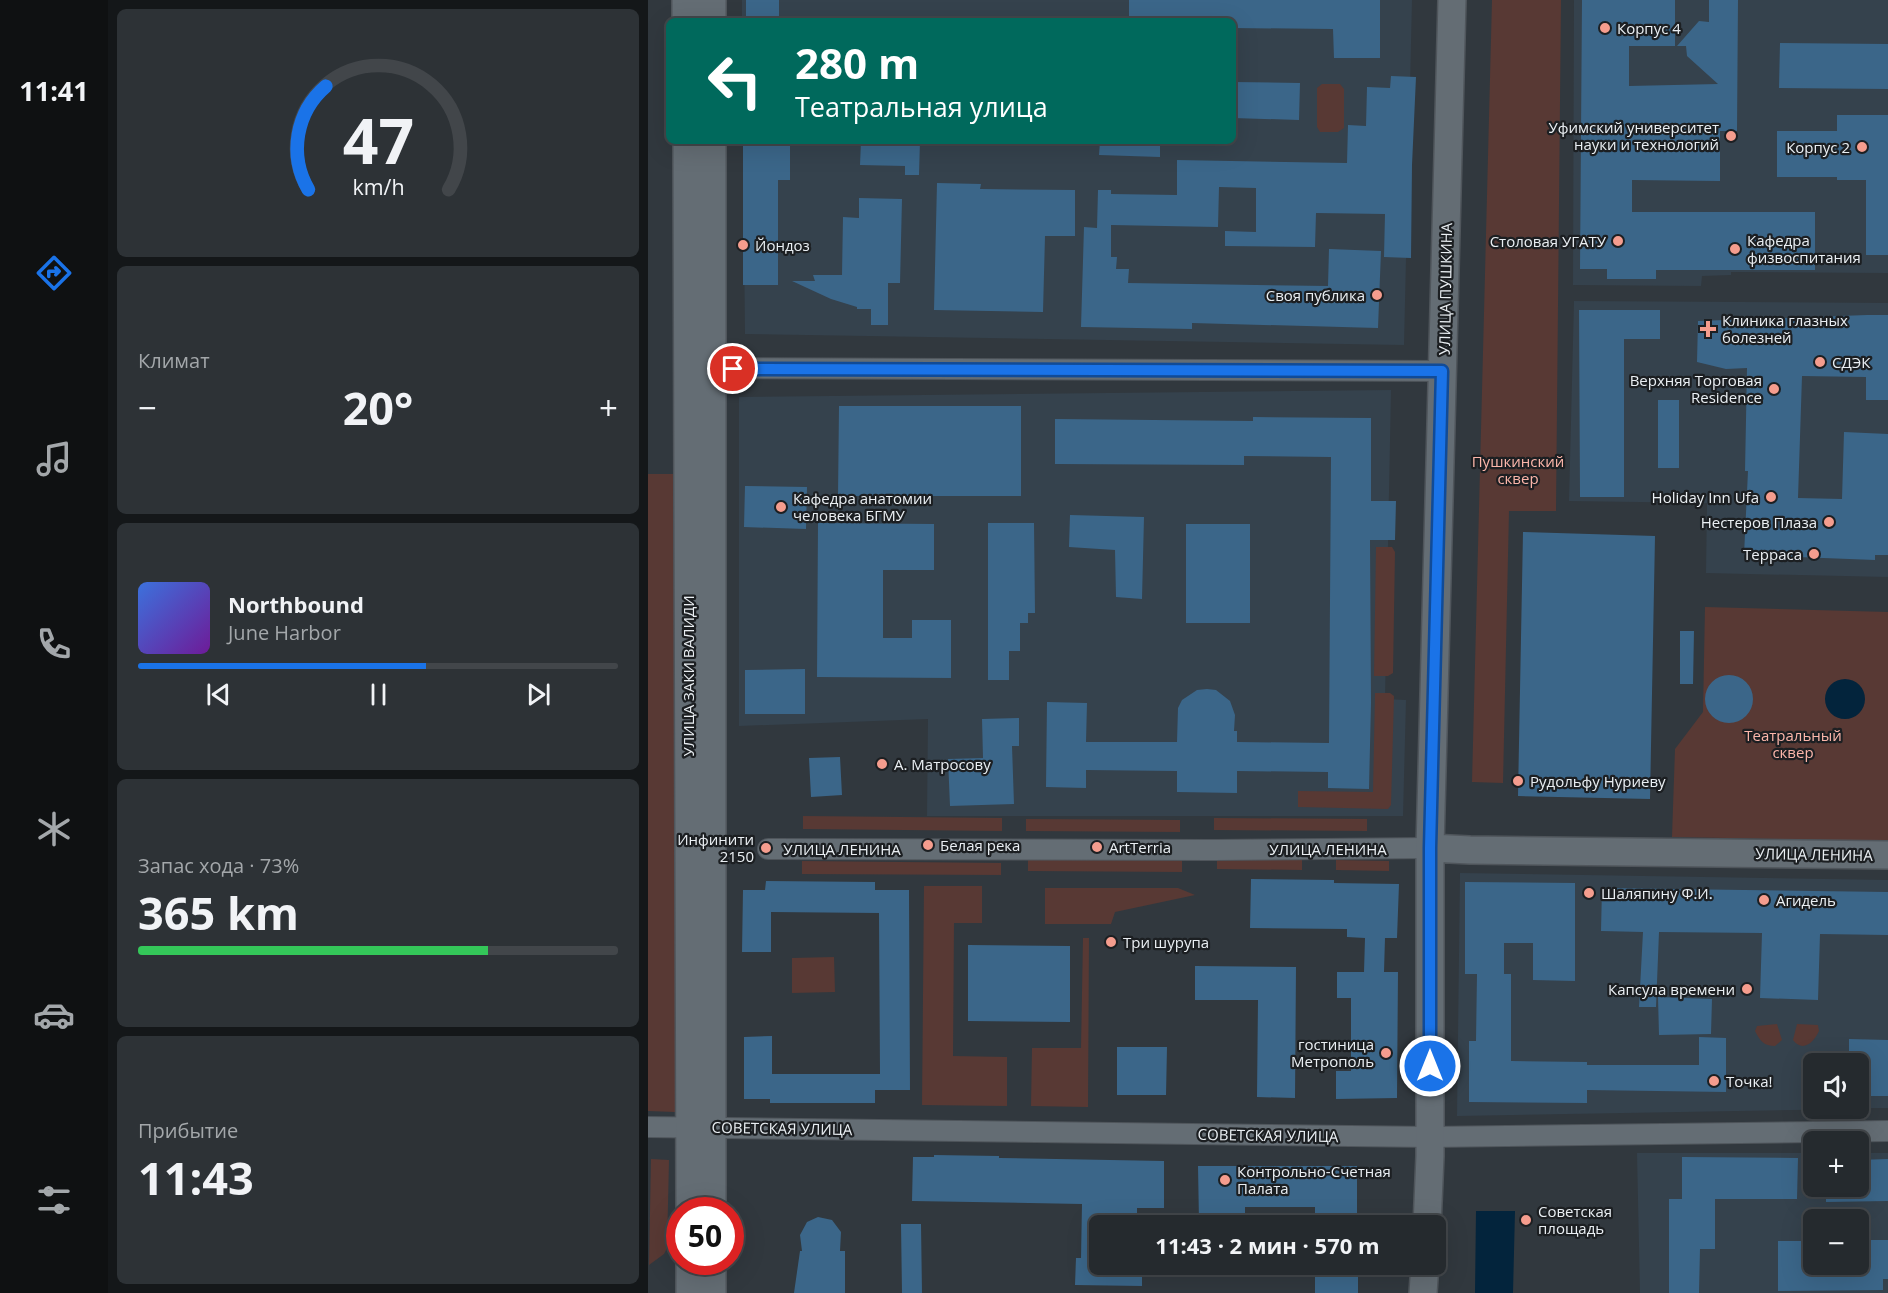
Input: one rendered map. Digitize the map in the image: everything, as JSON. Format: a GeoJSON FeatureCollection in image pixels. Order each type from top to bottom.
{"type":"FeatureCollection","features":[{"type":"Feature","properties":{"kind":"main road"},"geometry":{"type":"LineString","coordinates":[[686,0],[686,18]]}},
{"type":"Feature","properties":{"kind":"main road"},"geometry":{"type":"LineString","coordinates":[[712,0],[712,18]]}},
{"type":"Feature","properties":{"kind":"main road","name":"УЛИЦА ПУШКИНА"},"geometry":{"type":"LineString","coordinates":[[1427,1215],[1430,1137],[1430,848],[1452,0]]}},
{"type":"Feature","properties":{"kind":"main road","name":"УЛИЦА ЗАКИ ВАЛИДИ"},"geometry":{"type":"LineString","coordinates":[[687,144],[699,368],[700,1127],[692,1197]]}},
{"type":"Feature","properties":{"kind":"main road","name":"УЛИЦА ЗАКИ ВАЛИДИ"},"geometry":{"type":"LineString","coordinates":[[699,368],[712,144]]}},
{"type":"Feature","properties":{"kind":"main road","name":"УЛИЦА ЛЕНИНА"},"geometry":{"type":"LineString","coordinates":[[1430,848],[1888,855]]}},
{"type":"Feature","properties":{"kind":"main road","name":"УЛИЦА ЗАКИ ВАЛИДИ"},"geometry":{"type":"LineString","coordinates":[[700,1127],[710,1197]]}},
{"type":"Feature","properties":{"kind":"main road"},"geometry":{"type":"LineString","coordinates":[[690,1275],[690,1293]]}},
{"type":"Feature","properties":{"kind":"main road"},"geometry":{"type":"LineString","coordinates":[[712,1275],[712,1293]]}},
{"type":"Feature","properties":{"kind":"main road"},"geometry":{"type":"LineString","coordinates":[[1423,1293],[1424,1275]]}},
{"type":"Feature","properties":{"kind":"street"},"geometry":{"type":"LineString","coordinates":[[699,368],[1442,371]]}},
{"type":"Feature","properties":{"kind":"street","name":"УЛИЦА ЛЕНИНА"},"geometry":{"type":"LineString","coordinates":[[768,849],[1430,848]]}},
{"type":"Feature","properties":{"kind":"street","name":"СОВЕТСКАЯ УЛИЦА"},"geometry":{"type":"LineString","coordinates":[[648,1127],[1430,1137],[1888,1131]]}},
{"type":"Feature","properties":{"kind":"shaded area"},"geometry":{"type":"Polygon","coordinates":[[[742,0],[1412,0],[1404,345],[745,334],[743,144],[1236,144],[1236,18],[742,18],[742,0]]]}},
{"type":"Feature","properties":{"kind":"shaded area","name":"Уфимский университет науки и технологий"},"geometry":{"type":"Polygon","coordinates":[[[1574,0],[1888,0],[1888,273],[1731,272],[1731,275],[1702,276],[1701,286],[1573,285],[1574,0]]]}},
{"type":"Feature","properties":{"kind":"shaded area"},"geometry":{"type":"Polygon","coordinates":[[[1574,301],[1888,303],[1888,577],[1706,573],[1707,503],[1569,501],[1574,301]]]}},
{"type":"Feature","properties":{"kind":"shaded area"},"geometry":{"type":"Polygon","coordinates":[[[1391,390],[1385,699],[1406,700],[1403,816],[927,816],[928,719],[739,726],[739,397],[1391,390]]]}},
{"type":"Feature","properties":{"kind":"shaded area"},"geometry":{"type":"Polygon","coordinates":[[[1460,873],[1888,880],[1888,1108],[1869,1108],[1869,1053],[1803,1053],[1803,1110],[1457,1116],[1460,873]]]}},
{"type":"Feature","properties":{"kind":"shaded area"},"geometry":{"type":"Polygon","coordinates":[[[1637,1153],[1803,1153],[1803,1197],[1869,1197],[1869,1153],[1888,1153],[1888,1293],[1640,1293],[1637,1153]]]}},
{"type":"Feature","properties":{"kind":"green space","name":"Пушкинский сквер"},"geometry":{"type":"Polygon","coordinates":[[[1492,0],[1561,0],[1556,511],[1509,511],[1503,783],[1472,782],[1492,0]]]}},
{"type":"Feature","properties":{"kind":"green space"},"geometry":{"type":"Polygon","coordinates":[[[1322,84],[1340,84],[1344,89],[1344,128],[1338,132],[1320,132],[1317,127],[1317,88],[1322,84]]]}},
{"type":"Feature","properties":{"kind":"green space"},"geometry":{"type":"Polygon","coordinates":[[[648,474],[684,474],[675,1112],[648,1111],[648,474]]]}},
{"type":"Feature","properties":{"kind":"green space"},"geometry":{"type":"Polygon","coordinates":[[[1376,547],[1392,547],[1395,552],[1393,673],[1388,676],[1374,676],[1376,547]]]}},
{"type":"Feature","properties":{"kind":"green space","name":"Театральный сквер"},"geometry":{"type":"Polygon","coordinates":[[[1705,607],[1888,612],[1888,841],[1672,837],[1675,749],[1703,712],[1705,607]]]}},
{"type":"Feature","properties":{"kind":"green space"},"geometry":{"type":"Polygon","coordinates":[[[1375,693],[1390,693],[1394,696],[1391,805],[1388,809],[1298,807],[1298,791],[1373,792],[1375,693]]]}},
{"type":"Feature","properties":{"kind":"green space"},"geometry":{"type":"Polygon","coordinates":[[[803,816],[1002,818],[1002,831],[803,829],[803,816]]]}},
{"type":"Feature","properties":{"kind":"green space"},"geometry":{"type":"Polygon","coordinates":[[[1214,818],[1367,819],[1367,831],[1214,830],[1214,818]]]}},
{"type":"Feature","properties":{"kind":"green space"},"geometry":{"type":"Polygon","coordinates":[[[1026,819],[1180,820],[1180,832],[1026,831],[1026,819]]]}},
{"type":"Feature","properties":{"kind":"green space"},"geometry":{"type":"Polygon","coordinates":[[[1028,859],[1182,860],[1182,872],[1028,871],[1028,859]]]}},
{"type":"Feature","properties":{"kind":"green space"},"geometry":{"type":"Polygon","coordinates":[[[1217,859],[1302,860],[1302,870],[1217,869],[1217,859]]]}},
{"type":"Feature","properties":{"kind":"green space"},"geometry":{"type":"Polygon","coordinates":[[[1336,860],[1389,861],[1389,871],[1336,870],[1336,860]]]}},
{"type":"Feature","properties":{"kind":"green space"},"geometry":{"type":"Polygon","coordinates":[[[802,861],[1001,863],[1001,875],[802,874],[802,861]]]}},
{"type":"Feature","properties":{"kind":"green space"},"geometry":{"type":"Polygon","coordinates":[[[924,886],[982,886],[982,923],[954,923],[953,1056],[1007,1057],[1007,1106],[922,1105],[924,886]]]}},
{"type":"Feature","properties":{"kind":"green space"},"geometry":{"type":"Polygon","coordinates":[[[1045,888],[1178,888],[1195,895],[1115,912],[1111,924],[1045,924],[1045,888]]]}},
{"type":"Feature","properties":{"kind":"green space"},"geometry":{"type":"Polygon","coordinates":[[[1083,938],[1089,938],[1088,1107],[1031,1106],[1032,1048],[1081,1048],[1083,938]]]}},
{"type":"Feature","properties":{"kind":"green space"},"geometry":{"type":"Polygon","coordinates":[[[834,957],[835,992],[792,993],[792,958],[834,957]]]}},
{"type":"Feature","properties":{"kind":"green space"},"geometry":{"type":"Polygon","coordinates":[[[1777,1024],[1782,1040],[1775,1046],[1763,1042],[1755,1031],[1757,1026],[1777,1024]]]}},
{"type":"Feature","properties":{"kind":"green space"},"geometry":{"type":"Polygon","coordinates":[[[1797,1024],[1818,1025],[1819,1031],[1814,1039],[1804,1046],[1793,1040],[1797,1024]]]}},
{"type":"Feature","properties":{"kind":"green space"},"geometry":{"type":"Polygon","coordinates":[[[651,1159],[669,1160],[666,1250],[649,1265],[651,1159]]]}},
{"type":"Feature","properties":{"kind":"water"},"geometry":{"type":"Polygon","coordinates":[[[1845,679],[1853,680],[1859,685],[1864,691],[1864,707],[1859,713],[1853,718],[1845,719],[1837,718],[1831,713],[1826,707],[1825,699],[1826,691],[1831,685],[1837,680],[1845,679]]]}},
{"type":"Feature","properties":{"kind":"water"},"geometry":{"type":"Polygon","coordinates":[[[1476,1211],[1515,1211],[1513,1293],[1475,1293],[1476,1211]]]}},
{"type":"Feature","properties":{"kind":"building"},"geometry":{"type":"Polygon","coordinates":[[[746,0],[779,0],[779,17],[746,17],[746,0]]]}},
{"type":"Feature","properties":{"kind":"building"},"geometry":{"type":"Polygon","coordinates":[[[1129,0],[1380,0],[1380,58],[1334,58],[1333,29],[1236,28],[1236,18],[1129,18],[1129,0]]]}},
{"type":"Feature","properties":{"kind":"building"},"geometry":{"type":"Polygon","coordinates":[[[1582,0],[1675,0],[1675,46],[1629,46],[1629,86],[1718,84],[1687,56],[1686,46],[1677,46],[1699,21],[1709,22],[1709,0],[1738,0],[1737,131],[1720,131],[1720,181],[1632,180],[1632,212],[1815,212],[1815,270],[1656,270],[1656,279],[1607,279],[1607,269],[1580,269],[1582,0]]]}},
{"type":"Feature","properties":{"kind":"building"},"geometry":{"type":"Polygon","coordinates":[[[1780,43],[1888,44],[1888,89],[1779,88],[1780,43]]]}},
{"type":"Feature","properties":{"kind":"building"},"geometry":{"type":"Polygon","coordinates":[[[1391,76],[1416,77],[1411,258],[1384,257],[1385,214],[1316,213],[1315,247],[1225,246],[1225,231],[1256,232],[1256,188],[1219,187],[1218,227],[1111,225],[1111,257],[1117,257],[1116,269],[1129,269],[1128,283],[1328,286],[1329,249],[1381,251],[1378,328],[1192,323],[1192,329],[1081,327],[1084,227],[1097,228],[1098,190],[1111,190],[1111,194],[1177,195],[1177,160],[1347,163],[1348,125],[1366,126],[1367,87],[1390,88],[1391,76]]]}},
{"type":"Feature","properties":{"kind":"building"},"geometry":{"type":"Polygon","coordinates":[[[1236,82],[1300,83],[1299,120],[1236,118],[1236,82]]]}},
{"type":"Feature","properties":{"kind":"building"},"geometry":{"type":"Polygon","coordinates":[[[1837,115],[1888,115],[1888,255],[1866,255],[1866,180],[1837,180],[1837,177],[1777,177],[1777,131],[1837,131],[1837,115]]]}},
{"type":"Feature","properties":{"kind":"building"},"geometry":{"type":"Polygon","coordinates":[[[743,144],[790,144],[790,180],[778,180],[778,285],[743,285],[743,144]]]}},
{"type":"Feature","properties":{"kind":"building"},"geometry":{"type":"Polygon","coordinates":[[[861,144],[920,144],[919,175],[905,175],[905,166],[860,165],[861,144]]]}},
{"type":"Feature","properties":{"kind":"building"},"geometry":{"type":"Polygon","coordinates":[[[1100,144],[1160,144],[1160,157],[1099,155],[1100,144]]]}},
{"type":"Feature","properties":{"kind":"building"},"geometry":{"type":"Polygon","coordinates":[[[937,183],[981,184],[980,189],[1075,190],[1075,236],[1045,236],[1043,312],[934,310],[937,183]]]}},
{"type":"Feature","properties":{"kind":"building"},"geometry":{"type":"Polygon","coordinates":[[[859,198],[902,199],[900,283],[888,283],[888,325],[871,325],[871,309],[857,309],[857,307],[831,299],[792,281],[815,281],[813,275],[842,275],[843,217],[859,218],[859,198]]]}},
{"type":"Feature","properties":{"kind":"building"},"geometry":{"type":"Polygon","coordinates":[[[1579,310],[1660,310],[1660,339],[1624,339],[1624,497],[1580,497],[1579,310]]]}},
{"type":"Feature","properties":{"kind":"building"},"geometry":{"type":"Polygon","coordinates":[[[1888,315],[1888,400],[1866,400],[1866,377],[1802,376],[1798,498],[1842,499],[1844,432],[1888,434],[1888,555],[1875,555],[1875,560],[1744,555],[1748,471],[1745,471],[1747,368],[1726,369],[1697,362],[1698,321],[1888,315]]]}},
{"type":"Feature","properties":{"kind":"building"},"geometry":{"type":"Polygon","coordinates":[[[1658,400],[1679,400],[1679,468],[1658,468],[1658,400]]]}},
{"type":"Feature","properties":{"kind":"building"},"geometry":{"type":"Polygon","coordinates":[[[839,406],[1021,406],[1021,496],[838,496],[839,406]]]}},
{"type":"Feature","properties":{"kind":"building"},"geometry":{"type":"Polygon","coordinates":[[[1253,417],[1371,418],[1371,501],[1396,501],[1395,540],[1370,540],[1369,789],[1328,788],[1328,772],[1237,771],[1237,793],[1177,792],[1177,771],[1086,770],[1086,788],[1046,787],[1047,702],[1087,703],[1086,742],[1177,742],[1178,708],[1182,700],[1197,690],[1216,690],[1230,701],[1235,715],[1234,731],[1237,731],[1237,742],[1329,743],[1331,457],[1244,456],[1244,465],[1055,464],[1055,419],[1253,421],[1253,417]]]}},
{"type":"Feature","properties":{"kind":"building"},"geometry":{"type":"Polygon","coordinates":[[[745,486],[807,487],[806,529],[744,527],[745,486]]]}},
{"type":"Feature","properties":{"kind":"building"},"geometry":{"type":"Polygon","coordinates":[[[1070,515],[1144,517],[1142,599],[1116,597],[1115,550],[1069,547],[1070,515]]]}},
{"type":"Feature","properties":{"kind":"building"},"geometry":{"type":"Polygon","coordinates":[[[818,523],[934,524],[934,570],[883,570],[883,638],[912,638],[912,620],[951,620],[951,678],[817,677],[818,523]]]}},
{"type":"Feature","properties":{"kind":"building"},"geometry":{"type":"Polygon","coordinates":[[[988,523],[1034,523],[1035,613],[1028,613],[1028,623],[1020,623],[1020,651],[1009,651],[1009,680],[988,680],[988,523]]]}},
{"type":"Feature","properties":{"kind":"building"},"geometry":{"type":"Polygon","coordinates":[[[1186,524],[1250,524],[1250,623],[1186,623],[1186,524]]]}},
{"type":"Feature","properties":{"kind":"building"},"geometry":{"type":"Polygon","coordinates":[[[1523,532],[1655,536],[1650,799],[1518,796],[1523,532]]]}},
{"type":"Feature","properties":{"kind":"building"},"geometry":{"type":"Polygon","coordinates":[[[1680,631],[1694,631],[1693,684],[1680,684],[1680,631]]]}},
{"type":"Feature","properties":{"kind":"building"},"geometry":{"type":"Polygon","coordinates":[[[805,669],[805,714],[745,714],[745,670],[805,669]]]}},
{"type":"Feature","properties":{"kind":"building"},"geometry":{"type":"Polygon","coordinates":[[[1724,675],[1734,675],[1746,682],[1753,694],[1753,704],[1746,716],[1734,723],[1724,723],[1709,712],[1705,704],[1705,694],[1716,679],[1724,675]]]}},
{"type":"Feature","properties":{"kind":"building"},"geometry":{"type":"Polygon","coordinates":[[[1019,718],[1019,746],[1012,746],[1014,804],[950,806],[948,759],[983,758],[982,719],[1019,718]]]}},
{"type":"Feature","properties":{"kind":"building"},"geometry":{"type":"Polygon","coordinates":[[[840,757],[842,795],[811,797],[809,758],[840,757]]]}},
{"type":"Feature","properties":{"kind":"building"},"geometry":{"type":"Polygon","coordinates":[[[1251,879],[1334,880],[1334,883],[1399,884],[1397,938],[1385,938],[1384,972],[1398,972],[1397,1098],[1336,1099],[1336,1071],[1351,1071],[1351,998],[1337,998],[1337,972],[1364,972],[1365,938],[1347,937],[1347,929],[1250,928],[1251,879]]]}},
{"type":"Feature","properties":{"kind":"building"},"geometry":{"type":"Polygon","coordinates":[[[766,881],[875,882],[875,890],[909,890],[910,1090],[875,1090],[875,1103],[770,1103],[770,1099],[744,1099],[744,1037],[772,1036],[772,1074],[880,1074],[879,913],[771,912],[771,952],[742,952],[743,890],[765,890],[766,881]]]}},
{"type":"Feature","properties":{"kind":"building"},"geometry":{"type":"Polygon","coordinates":[[[1465,882],[1575,883],[1575,981],[1533,980],[1533,943],[1504,943],[1504,974],[1511,974],[1511,1061],[1587,1062],[1587,1065],[1699,1065],[1699,1037],[1726,1038],[1726,1092],[1587,1090],[1587,1103],[1469,1102],[1469,1041],[1476,1041],[1477,974],[1465,974],[1465,882]]]}},
{"type":"Feature","properties":{"kind":"building"},"geometry":{"type":"Polygon","coordinates":[[[1602,888],[1888,892],[1888,935],[1820,934],[1818,1000],[1760,998],[1762,933],[1659,932],[1656,1007],[1639,1007],[1643,932],[1601,931],[1602,888]]]}},
{"type":"Feature","properties":{"kind":"building"},"geometry":{"type":"Polygon","coordinates":[[[968,945],[1070,946],[1070,1022],[968,1021],[968,945]]]}},
{"type":"Feature","properties":{"kind":"building"},"geometry":{"type":"Polygon","coordinates":[[[1195,966],[1296,967],[1295,1098],[1257,1097],[1258,1000],[1195,1000],[1195,966]]]}},
{"type":"Feature","properties":{"kind":"building"},"geometry":{"type":"Polygon","coordinates":[[[1658,997],[1712,999],[1711,1034],[1659,1035],[1658,997]]]}},
{"type":"Feature","properties":{"kind":"building"},"geometry":{"type":"Polygon","coordinates":[[[1849,1039],[1888,1040],[1888,1096],[1869,1096],[1869,1053],[1849,1053],[1849,1039]]]}},
{"type":"Feature","properties":{"kind":"building"},"geometry":{"type":"Polygon","coordinates":[[[1117,1047],[1167,1047],[1166,1095],[1117,1095],[1117,1047]]]}},
{"type":"Feature","properties":{"kind":"building"},"geometry":{"type":"Polygon","coordinates":[[[934,1155],[999,1156],[999,1158],[1164,1161],[1164,1208],[1137,1208],[1137,1215],[1089,1215],[1089,1275],[1142,1275],[1142,1286],[1075,1285],[1076,1258],[1081,1258],[1082,1204],[912,1201],[913,1157],[934,1157],[934,1155]]]}},
{"type":"Feature","properties":{"kind":"building"},"geometry":{"type":"Polygon","coordinates":[[[1682,1157],[1798,1158],[1797,1199],[1715,1199],[1715,1249],[1700,1249],[1699,1293],[1669,1293],[1669,1199],[1682,1199],[1682,1157]]]}},
{"type":"Feature","properties":{"kind":"building"},"geometry":{"type":"Polygon","coordinates":[[[1888,1159],[1888,1201],[1826,1202],[1826,1197],[1869,1197],[1869,1160],[1888,1159]]]}},
{"type":"Feature","properties":{"kind":"building"},"geometry":{"type":"Polygon","coordinates":[[[1198,1166],[1357,1166],[1357,1215],[1315,1215],[1315,1207],[1245,1207],[1245,1215],[1199,1215],[1198,1166]]]}},
{"type":"Feature","properties":{"kind":"building"},"geometry":{"type":"Polygon","coordinates":[[[818,1217],[832,1220],[841,1232],[840,1251],[845,1251],[845,1293],[794,1293],[800,1251],[802,1251],[800,1235],[807,1222],[818,1217]]]}},
{"type":"Feature","properties":{"kind":"building"},"geometry":{"type":"Polygon","coordinates":[[[901,1224],[921,1224],[922,1293],[902,1293],[901,1224]]]}},
{"type":"Feature","properties":{"kind":"building"},"geometry":{"type":"Polygon","coordinates":[[[1869,1240],[1888,1240],[1888,1279],[1883,1279],[1883,1290],[1778,1291],[1778,1241],[1803,1241],[1803,1275],[1869,1275],[1869,1240]]]}},
{"type":"Feature","properties":{"kind":"building"},"geometry":{"type":"Polygon","coordinates":[[[1315,1275],[1358,1275],[1358,1293],[1315,1293],[1315,1275]]]}},
{"type":"Feature","properties":{"kind":"place","name":"Корпус 4"},"geometry":{"type":"Point","coordinates":[1605,28]}},
{"type":"Feature","properties":{"kind":"place","name":"Уфимский университет науки и технологий"},"geometry":{"type":"Point","coordinates":[1731,136]}},
{"type":"Feature","properties":{"kind":"place","name":"Корпус 2"},"geometry":{"type":"Point","coordinates":[1862,147]}},
{"type":"Feature","properties":{"kind":"place","name":"Столовая УГАТУ"},"geometry":{"type":"Point","coordinates":[1618,241]}},
{"type":"Feature","properties":{"kind":"place","name":"Йондоз"},"geometry":{"type":"Point","coordinates":[743,245]}},
{"type":"Feature","properties":{"kind":"place","name":"Кафедра физвоспитания"},"geometry":{"type":"Point","coordinates":[1735,249]}},
{"type":"Feature","properties":{"kind":"place","name":"Своя публика"},"geometry":{"type":"Point","coordinates":[1377,295]}},
{"type":"Feature","properties":{"kind":"place","name":"Клиника глазных болезней"},"geometry":{"type":"Point","coordinates":[1708,329]}},
{"type":"Feature","properties":{"kind":"place","name":"СДЭК"},"geometry":{"type":"Point","coordinates":[1820,362]}},
{"type":"Feature","properties":{"kind":"place","name":"Верхняя Торговая Residence"},"geometry":{"type":"Point","coordinates":[1774,389]}},
{"type":"Feature","properties":{"kind":"place","name":"Holiday Inn Ufa"},"geometry":{"type":"Point","coordinates":[1771,497]}},
{"type":"Feature","properties":{"kind":"place","name":"Кафедра анатомии человека БГМУ"},"geometry":{"type":"Point","coordinates":[781,507]}},
{"type":"Feature","properties":{"kind":"place","name":"Нестеров Плаза"},"geometry":{"type":"Point","coordinates":[1829,522]}},
{"type":"Feature","properties":{"kind":"place","name":"Терраса"},"geometry":{"type":"Point","coordinates":[1814,554]}},
{"type":"Feature","properties":{"kind":"place","name":"А. Матросову"},"geometry":{"type":"Point","coordinates":[882,764]}},
{"type":"Feature","properties":{"kind":"place","name":"Рудольфу Нуриеву"},"geometry":{"type":"Point","coordinates":[1518,781]}},
{"type":"Feature","properties":{"kind":"place","name":"Белая река"},"geometry":{"type":"Point","coordinates":[928,845]}},
{"type":"Feature","properties":{"kind":"place","name":"ArtTerria"},"geometry":{"type":"Point","coordinates":[1097,847]}},
{"type":"Feature","properties":{"kind":"place","name":"Инфинити 2150"},"geometry":{"type":"Point","coordinates":[766,848]}},
{"type":"Feature","properties":{"kind":"place","name":"Шаляпину Ф.И."},"geometry":{"type":"Point","coordinates":[1589,893]}},
{"type":"Feature","properties":{"kind":"place","name":"Агидель"},"geometry":{"type":"Point","coordinates":[1764,900]}},
{"type":"Feature","properties":{"kind":"place","name":"Три шурупа"},"geometry":{"type":"Point","coordinates":[1111,942]}},
{"type":"Feature","properties":{"kind":"place","name":"Капсула времени"},"geometry":{"type":"Point","coordinates":[1747,989]}},
{"type":"Feature","properties":{"kind":"place","name":"гостиница Метрополь"},"geometry":{"type":"Point","coordinates":[1386,1053]}},
{"type":"Feature","properties":{"kind":"place","name":"Точка!"},"geometry":{"type":"Point","coordinates":[1714,1081]}},
{"type":"Feature","properties":{"kind":"place","name":"Контрольно-Счетная Палата"},"geometry":{"type":"Point","coordinates":[1225,1180]}},
{"type":"Feature","properties":{"kind":"place","name":"Советская площадь"},"geometry":{"type":"Point","coordinates":[1526,1220]}},
{"type":"Feature","properties":{"kind":"route"},"geometry":{"type":"LineString","coordinates":[[733,369],[1442,371],[1430,848],[1430,1066]]}}]}
